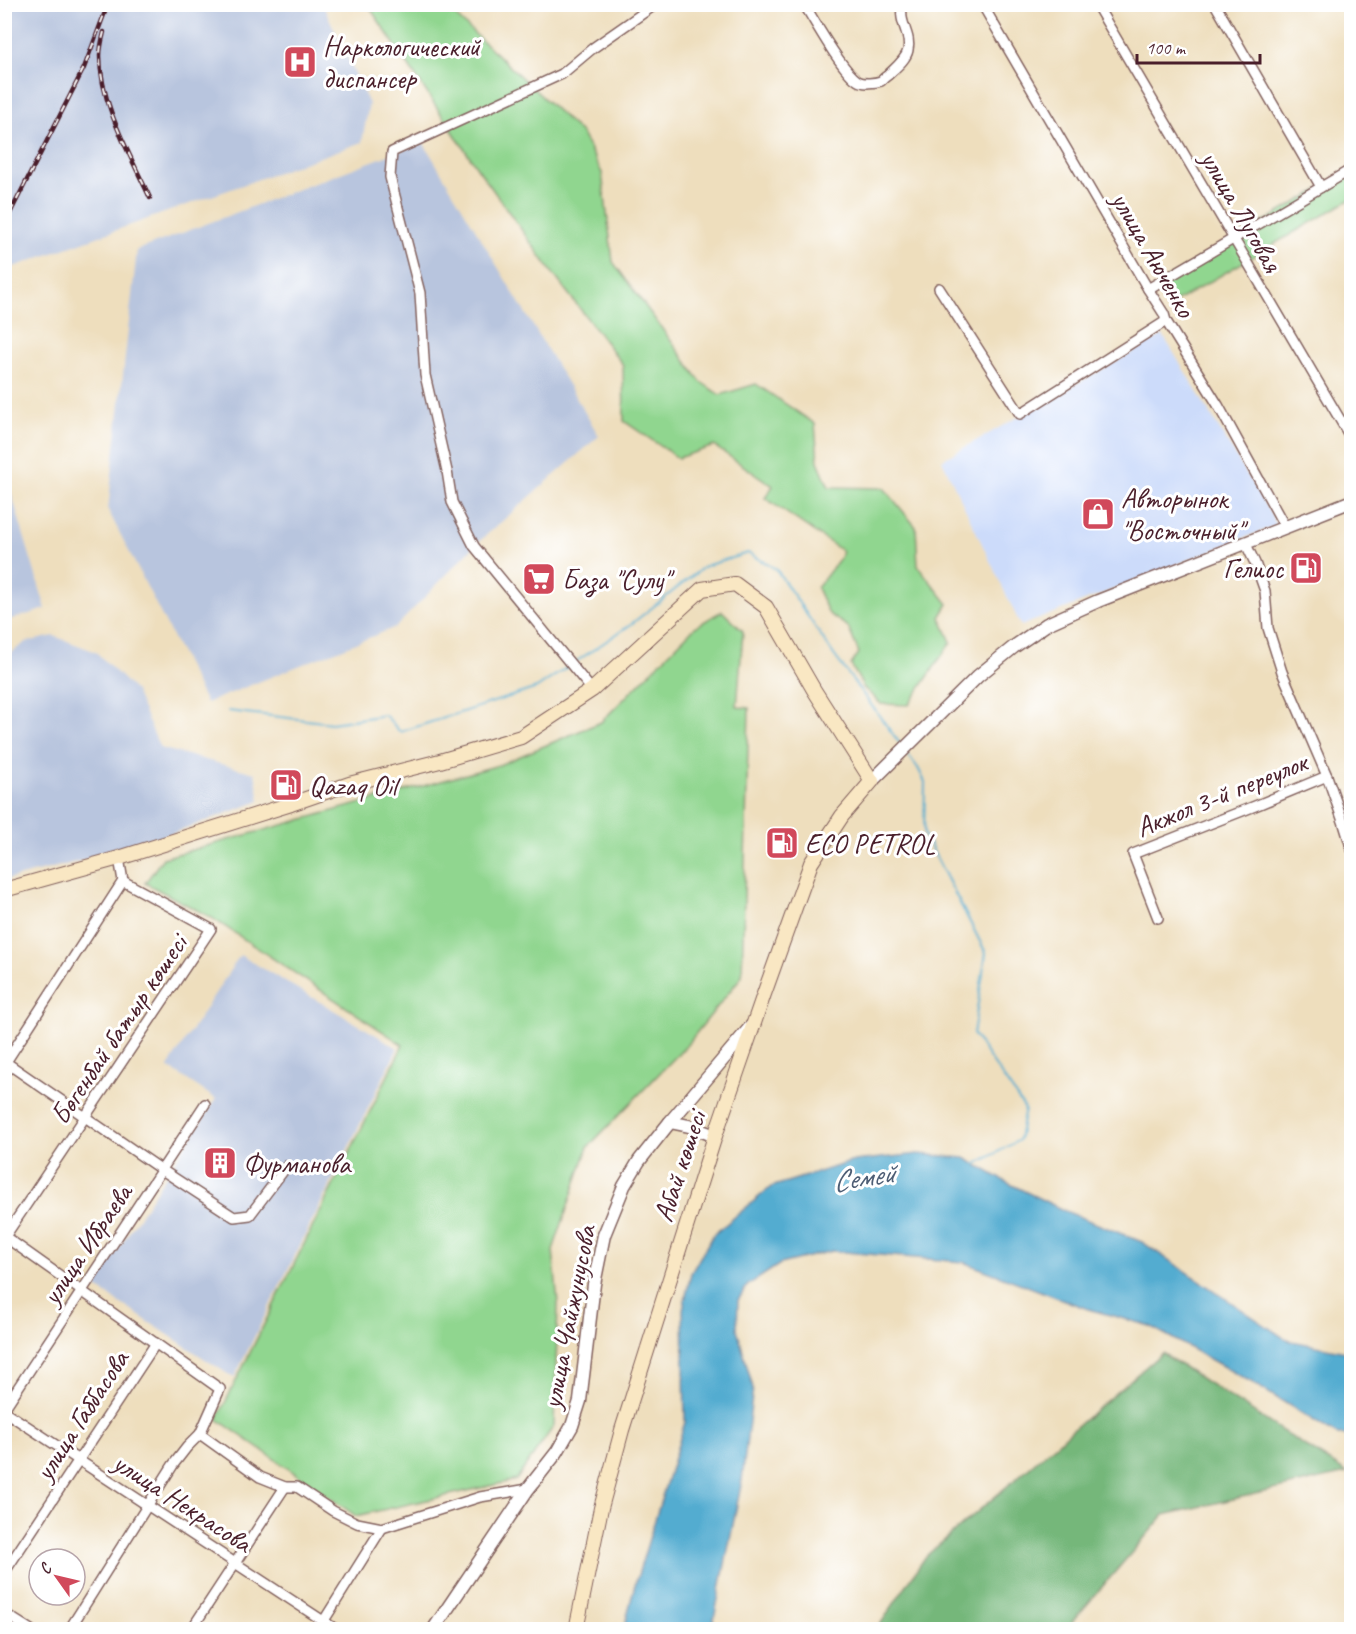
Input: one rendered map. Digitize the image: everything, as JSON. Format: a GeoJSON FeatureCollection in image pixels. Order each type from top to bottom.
{"type":"FeatureCollection","features":[{"type":"Feature","properties":{"kind":"main road"},"geometry":{"type":"LineString","coordinates":[[4,890],[119,858],[348,784],[441,761],[521,737],[592,690],[702,589],[735,584],[766,607],[814,690],[872,782]]}},
{"type":"Feature","properties":{"kind":"main road","name":"Абай көшесі"},"geometry":{"type":"LineString","coordinates":[[576,1629],[601,1508],[621,1430],[715,1136],[764,994],[811,863],[842,816],[872,782]]}},
{"type":"Feature","properties":{"kind":"street"},"geometry":{"type":"LineString","coordinates":[[592,690],[474,546],[452,502],[425,375],[420,293],[390,177],[392,152],[562,74],[593,48],[656,4]]}},
{"type":"Feature","properties":{"kind":"street"},"geometry":{"type":"LineString","coordinates":[[804,4],[850,73],[859,82],[868,83],[881,81],[902,62],[908,50],[907,35],[901,18],[903,4]]}},
{"type":"Feature","properties":{"kind":"street","name":"улица Аюченко"},"geometry":{"type":"LineString","coordinates":[[982,4],[1166,321],[1218,405],[1285,527]]}},
{"type":"Feature","properties":{"kind":"street","name":"улица Луговая"},"geometry":{"type":"LineString","coordinates":[[1096,4],[1352,440]]}},
{"type":"Feature","properties":{"kind":"street"},"geometry":{"type":"LineString","coordinates":[[1215,4],[1321,187]]}},
{"type":"Feature","properties":{"kind":"street"},"geometry":{"type":"LineString","coordinates":[[1148,289],[1352,169]]}},
{"type":"Feature","properties":{"kind":"street"},"geometry":{"type":"LineString","coordinates":[[939,288],[1020,414],[1166,321]]}},
{"type":"Feature","properties":{"kind":"street","name":"Абай көшесі"},"geometry":{"type":"LineString","coordinates":[[872,782],[978,676],[1047,624],[1098,601],[1352,501]]}},
{"type":"Feature","properties":{"kind":"street"},"geometry":{"type":"LineString","coordinates":[[1245,542],[1265,591],[1268,628],[1282,672],[1327,776],[1352,850]]}},
{"type":"Feature","properties":{"kind":"street","name":"Акжол 3-й переулок"},"geometry":{"type":"LineString","coordinates":[[1158,918],[1133,854],[1327,776]]}},
{"type":"Feature","properties":{"kind":"street"},"geometry":{"type":"LineString","coordinates":[[119,858],[123,881],[5,1062],[234,1217],[250,1215],[287,1166]]}},
{"type":"Feature","properties":{"kind":"street","name":"Бөгенбай батыр көшесі"},"geometry":{"type":"LineString","coordinates":[[5,1237],[212,929],[123,881]]}},
{"type":"Feature","properties":{"kind":"street","name":"улица Чайжунусова"},"geometry":{"type":"LineString","coordinates":[[433,1629],[528,1489],[557,1452],[572,1426],[580,1401],[594,1284],[604,1235],[624,1186],[639,1161],[755,1021]]}},
{"type":"Feature","properties":{"kind":"street","name":"улица Ибраева"},"geometry":{"type":"LineString","coordinates":[[4,1410],[205,1104]]}},
{"type":"Feature","properties":{"kind":"street"},"geometry":{"type":"LineString","coordinates":[[670,1122],[689,1126],[715,1136]]}},
{"type":"Feature","properties":{"kind":"street"},"geometry":{"type":"LineString","coordinates":[[5,1237],[220,1389],[200,1434],[187,1447],[147,1505],[69,1629]]}},
{"type":"Feature","properties":{"kind":"street","name":"улица Габбасова"},"geometry":{"type":"LineString","coordinates":[[4,1573],[156,1343]]}},
{"type":"Feature","properties":{"kind":"street","name":"улица Некрасова"},"geometry":{"type":"LineString","coordinates":[[4,1410],[235,1563],[321,1625],[337,1629]]}},
{"type":"Feature","properties":{"kind":"street"},"geometry":{"type":"LineString","coordinates":[[200,1434],[260,1477],[285,1487],[297,1487],[333,1511],[357,1523],[382,1528],[480,1497],[528,1489]]}},
{"type":"Feature","properties":{"kind":"street"},"geometry":{"type":"LineString","coordinates":[[191,1629],[285,1487]]}},
{"type":"Feature","properties":{"kind":"street"},"geometry":{"type":"LineString","coordinates":[[321,1625],[382,1528]]}},
{"type":"Feature","properties":{"kind":"street"},"geometry":{"type":"LineString","coordinates":[[4,1613],[31,1629]]}},
{"type":"Feature","properties":{"kind":"shaded area"},"geometry":{"type":"Polygon","coordinates":[[[5,4],[323,5],[369,104],[362,142],[5,270],[5,4]]]}},
{"type":"Feature","properties":{"kind":"shaded area"},"geometry":{"type":"Polygon","coordinates":[[[423,142],[599,436],[474,546],[396,627],[206,703],[108,510],[137,250],[423,142]]]}},
{"type":"Feature","properties":{"kind":"shaded area"},"geometry":{"type":"Polygon","coordinates":[[[1163,335],[1277,525],[1021,626],[942,460],[1163,335]]]}},
{"type":"Feature","properties":{"kind":"shaded area"},"geometry":{"type":"Polygon","coordinates":[[[4,469],[46,609],[5,621],[4,621],[4,469]]]}},
{"type":"Feature","properties":{"kind":"shaded area"},"geometry":{"type":"Polygon","coordinates":[[[54,636],[96,652],[135,691],[160,748],[255,773],[260,801],[135,847],[5,880],[5,657],[26,642],[54,636]]]}},
{"type":"Feature","properties":{"kind":"shaded area"},"geometry":{"type":"Polygon","coordinates":[[[240,955],[398,1048],[234,1378],[94,1286],[216,1099],[168,1067],[240,955]]]}},
{"type":"Feature","properties":{"kind":"green space"},"geometry":{"type":"Polygon","coordinates":[[[368,5],[444,5],[582,134],[602,173],[613,262],[701,382],[720,395],[756,384],[815,424],[818,461],[829,487],[884,488],[916,527],[918,566],[948,604],[940,617],[951,642],[909,705],[881,704],[864,688],[851,665],[859,653],[848,627],[829,614],[817,588],[840,558],[842,551],[765,498],[773,486],[714,446],[678,458],[624,421],[623,365],[551,271],[478,169],[368,5]]]}},
{"type":"Feature","properties":{"kind":"green space"},"geometry":{"type":"Polygon","coordinates":[[[1351,171],[1351,199],[1172,304],[1160,282],[1351,171]]]}},
{"type":"Feature","properties":{"kind":"green space"},"geometry":{"type":"Polygon","coordinates":[[[722,611],[743,631],[737,707],[749,708],[742,976],[686,1046],[588,1147],[553,1250],[558,1304],[554,1426],[516,1480],[356,1516],[217,1419],[403,1045],[212,918],[145,883],[163,858],[499,765],[601,722],[695,627],[722,611]]]}},
{"type":"Feature","properties":{"kind":"green space"},"geometry":{"type":"Polygon","coordinates":[[[1162,1353],[1347,1473],[1164,1515],[1066,1629],[877,1629],[926,1556],[1162,1353]]]}},
{"type":"Feature","properties":{"kind":"water","name":"Семей"},"geometry":{"type":"Polygon","coordinates":[[[918,1154],[965,1158],[1008,1183],[1065,1211],[1142,1242],[1287,1340],[1351,1353],[1351,1435],[1337,1435],[1253,1383],[1150,1326],[1088,1309],[963,1262],[832,1251],[780,1264],[748,1285],[738,1300],[737,1329],[753,1388],[742,1480],[712,1629],[624,1629],[634,1588],[685,1422],[683,1309],[691,1273],[713,1235],[771,1187],[854,1161],[918,1154]]]}},
{"type":"Feature","properties":{"kind":"waterway"},"geometry":{"type":"LineString","coordinates":[[574,663],[630,625],[705,566],[748,553],[776,569],[834,655],[901,745]]}},
{"type":"Feature","properties":{"kind":"waterway"},"geometry":{"type":"LineString","coordinates":[[228,711],[332,723],[385,715],[400,732],[537,688],[569,666]]}},
{"type":"Feature","properties":{"kind":"waterway"},"geometry":{"type":"LineString","coordinates":[[906,752],[925,782],[924,834],[986,953],[973,1034],[1025,1109],[1019,1140],[975,1165]]}},
{"type":"Feature","properties":{"kind":"railway"},"geometry":{"type":"LineString","coordinates":[[4,225],[84,68],[108,4]]}},
{"type":"Feature","properties":{"kind":"railway"},"geometry":{"type":"LineString","coordinates":[[104,32],[100,56],[105,92],[118,128],[150,198]]}},
{"type":"Feature","properties":{"kind":"place","name":"Наркологический диспансер"},"geometry":{"type":"Point","coordinates":[300,62]}},
{"type":"Feature","properties":{"kind":"place","name":"Авторынок \"Восточный\""},"geometry":{"type":"Point","coordinates":[1098,514]}},
{"type":"Feature","properties":{"kind":"place","name":"Гелиос"},"geometry":{"type":"Point","coordinates":[1306,568]}},
{"type":"Feature","properties":{"kind":"place","name":"База \"Сулу\""},"geometry":{"type":"Point","coordinates":[539,579]}},
{"type":"Feature","properties":{"kind":"place","name":"Qazaq Oil"},"geometry":{"type":"Point","coordinates":[286,785]}},
{"type":"Feature","properties":{"kind":"place","name":"ECO PETROL"},"geometry":{"type":"Point","coordinates":[782,843]}},
{"type":"Feature","properties":{"kind":"place","name":"Фурманова"},"geometry":{"type":"Point","coordinates":[220,1163]}}]}
